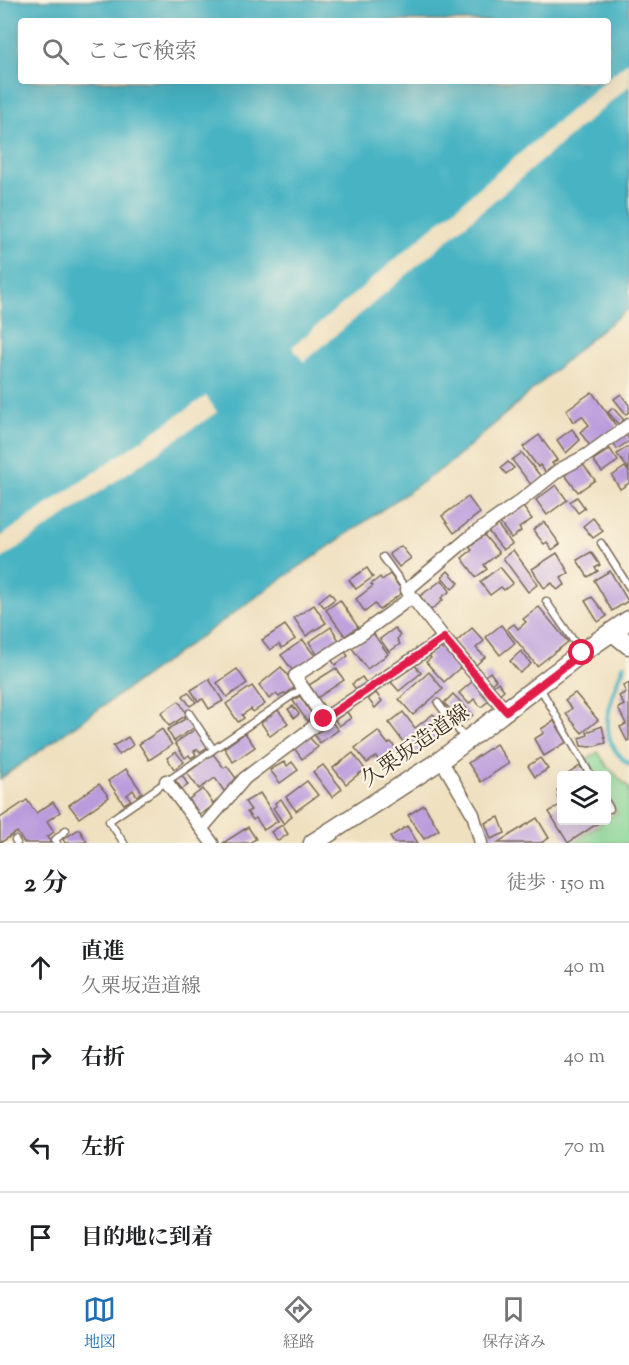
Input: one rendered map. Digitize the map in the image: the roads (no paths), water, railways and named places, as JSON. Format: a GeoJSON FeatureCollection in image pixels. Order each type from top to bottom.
{"type":"FeatureCollection","features":[{"type":"Feature","properties":{"kind":"main road","name":"久栗坂造道線"},"geometry":{"type":"LineString","coordinates":[[316,842],[441,760],[629,620]]}},
{"type":"Feature","properties":{"kind":"main road"},"geometry":{"type":"LineString","coordinates":[[613,632],[629,645]]}},
{"type":"Feature","properties":{"kind":"street"},"geometry":{"type":"LineString","coordinates":[[324,719],[295,676],[363,633],[471,536],[559,470],[587,455],[629,425]]}},
{"type":"Feature","properties":{"kind":"street"},"geometry":{"type":"LineString","coordinates":[[409,594],[506,711]]}},
{"type":"Feature","properties":{"kind":"street"},"geometry":{"type":"LineString","coordinates":[[202,828],[245,778],[324,719],[444,638]]}},
{"type":"Feature","properties":{"kind":"street"},"geometry":{"type":"LineString","coordinates":[[441,760],[473,814],[481,843]]}},
{"type":"Feature","properties":{"kind":"street"},"geometry":{"type":"LineString","coordinates":[[166,780],[212,843]]}},
{"type":"Feature","properties":{"kind":"lane"},"geometry":{"type":"LineString","coordinates":[[601,543],[629,587]]}},
{"type":"Feature","properties":{"kind":"lane"},"geometry":{"type":"LineString","coordinates":[[383,557],[409,594]]}},
{"type":"Feature","properties":{"kind":"lane"},"geometry":{"type":"LineString","coordinates":[[546,601],[582,653]]}},
{"type":"Feature","properties":{"kind":"lane"},"geometry":{"type":"LineString","coordinates":[[539,686],[588,771]]}},
{"type":"Feature","properties":{"kind":"lane"},"geometry":{"type":"LineString","coordinates":[[124,843],[109,821],[303,688]]}},
{"type":"Feature","properties":{"kind":"lane"},"geometry":{"type":"LineString","coordinates":[[438,703],[467,741]]}},
{"type":"Feature","properties":{"kind":"lane"},"geometry":{"type":"LineString","coordinates":[[189,713],[213,749]]}},
{"type":"Feature","properties":{"kind":"lane"},"geometry":{"type":"LineString","coordinates":[[57,843],[55,840],[66,830]]}},
{"type":"Feature","properties":{"kind":"water"},"geometry":{"type":"Polygon","coordinates":[[[0,0],[629,0],[629,308],[590,339],[450,463],[273,585],[0,779],[0,0]]]}},
{"type":"Feature","properties":{"kind":"waterway"},"geometry":{"type":"LineString","coordinates":[[624,665],[610,704],[608,730],[611,742],[629,764]]}}]}
